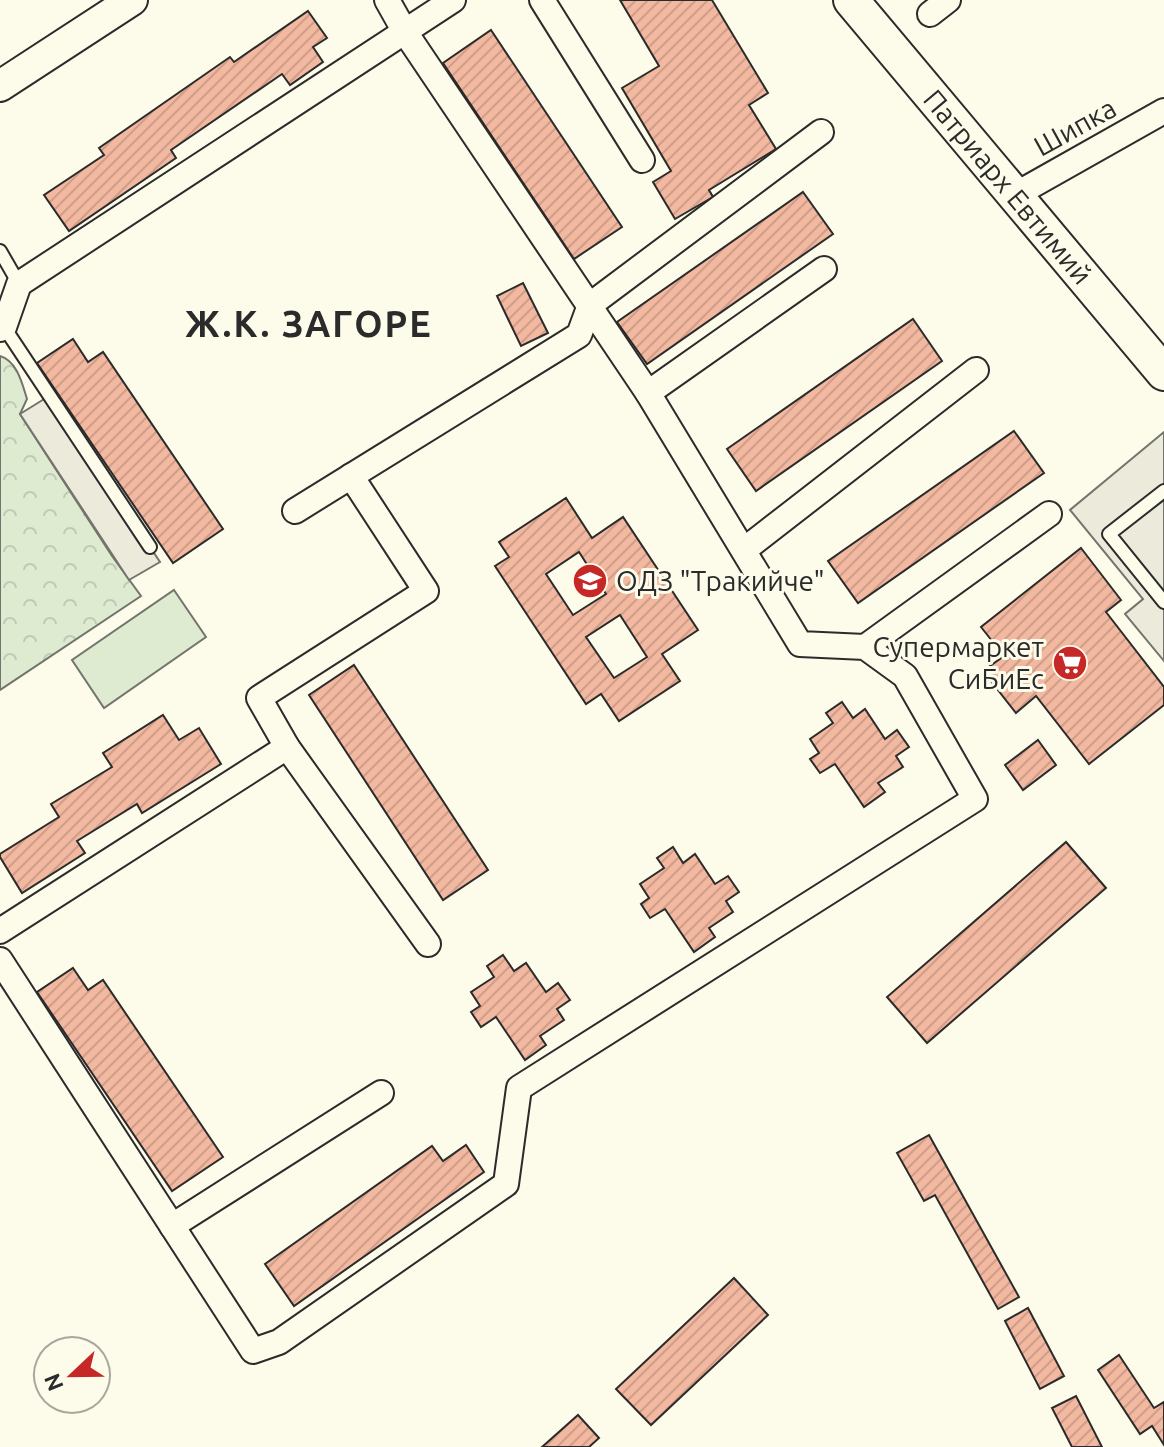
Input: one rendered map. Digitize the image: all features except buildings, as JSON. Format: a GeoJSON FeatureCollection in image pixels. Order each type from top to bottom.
{"type":"FeatureCollection","features":[{"type":"Feature","properties":{"kind":"main road","name":"Патриарх Евтимий"},"geometry":{"type":"LineString","coordinates":[[851,0],[1164,373]]}},
{"type":"Feature","properties":{"kind":"street"},"geometry":{"type":"LineString","coordinates":[[0,86],[132,0]]}},
{"type":"Feature","properties":{"kind":"street"},"geometry":{"type":"LineString","coordinates":[[0,960],[253,1351],[279,1342],[506,1184],[519,1088],[975,799],[905,676],[865,647],[800,644],[648,393],[405,32],[387,0]]}},
{"type":"Feature","properties":{"kind":"street"},"geometry":{"type":"LineString","coordinates":[[2,328],[19,284],[453,0]]}},
{"type":"Feature","properties":{"kind":"street"},"geometry":{"type":"LineString","coordinates":[[542,0],[642,160]]}},
{"type":"Feature","properties":{"kind":"street","name":"Шипка"},"geometry":{"type":"LineString","coordinates":[[1015,195],[1164,111]]}},
{"type":"Feature","properties":{"kind":"street"},"geometry":{"type":"LineString","coordinates":[[295,511],[579,335],[590,305],[821,132]]}},
{"type":"Feature","properties":{"kind":"street"},"geometry":{"type":"LineString","coordinates":[[648,393],[824,269]]}},
{"type":"Feature","properties":{"kind":"street"},"geometry":{"type":"LineString","coordinates":[[744,550],[976,370]]}},
{"type":"Feature","properties":{"kind":"street"},"geometry":{"type":"LineString","coordinates":[[351,476],[426,591],[259,698],[287,747],[428,944]]}},
{"type":"Feature","properties":{"kind":"street"},"geometry":{"type":"LineString","coordinates":[[865,647],[1049,514]]}},
{"type":"Feature","properties":{"kind":"street"},"geometry":{"type":"LineString","coordinates":[[0,931],[287,747]]}},
{"type":"Feature","properties":{"kind":"street"},"geometry":{"type":"LineString","coordinates":[[172,1226],[381,1093]]}},
{"type":"Feature","properties":{"kind":"lane"},"geometry":{"type":"LineString","coordinates":[[0,251],[19,284]]}},
{"type":"Feature","properties":{"kind":"lane"},"geometry":{"type":"LineString","coordinates":[[2,328],[150,547]]}},
{"type":"Feature","properties":{"kind":"lane"},"geometry":{"type":"LineString","coordinates":[[1163,493],[1109,534],[1164,602]]}},
{"type":"Feature","properties":{"kind":"green space"},"geometry":{"type":"Polygon","coordinates":[[[0,356],[15,368],[23,386],[27,399],[20,414],[141,596],[0,690],[0,356]]]}},
{"type":"Feature","properties":{"kind":"green space"},"geometry":{"type":"Polygon","coordinates":[[[174,590],[206,637],[104,708],[72,660],[174,590]]]}},
{"type":"Feature","properties":{"kind":"shaded area"},"geometry":{"type":"Polygon","coordinates":[[[49,396],[160,562],[129,580],[20,414],[49,396]]]}},
{"type":"Feature","properties":{"kind":"shaded area"},"geometry":{"type":"Polygon","coordinates":[[[1164,432],[1164,661],[1125,614],[1143,599],[1070,510],[1164,432]]]}},
{"type":"Feature","properties":{"kind":"place","name":"ОДЗ \"Тракийче\""},"geometry":{"type":"Point","coordinates":[590,581]}},
{"type":"Feature","properties":{"kind":"place","name":"Супермаркет СиБиЕс"},"geometry":{"type":"Point","coordinates":[1070,663]}},
{"type":"Feature","properties":{"kind":"district","name":"Ж.К. ЗАГОРE"},"geometry":{"type":"Point","coordinates":[309,324]}}]}
